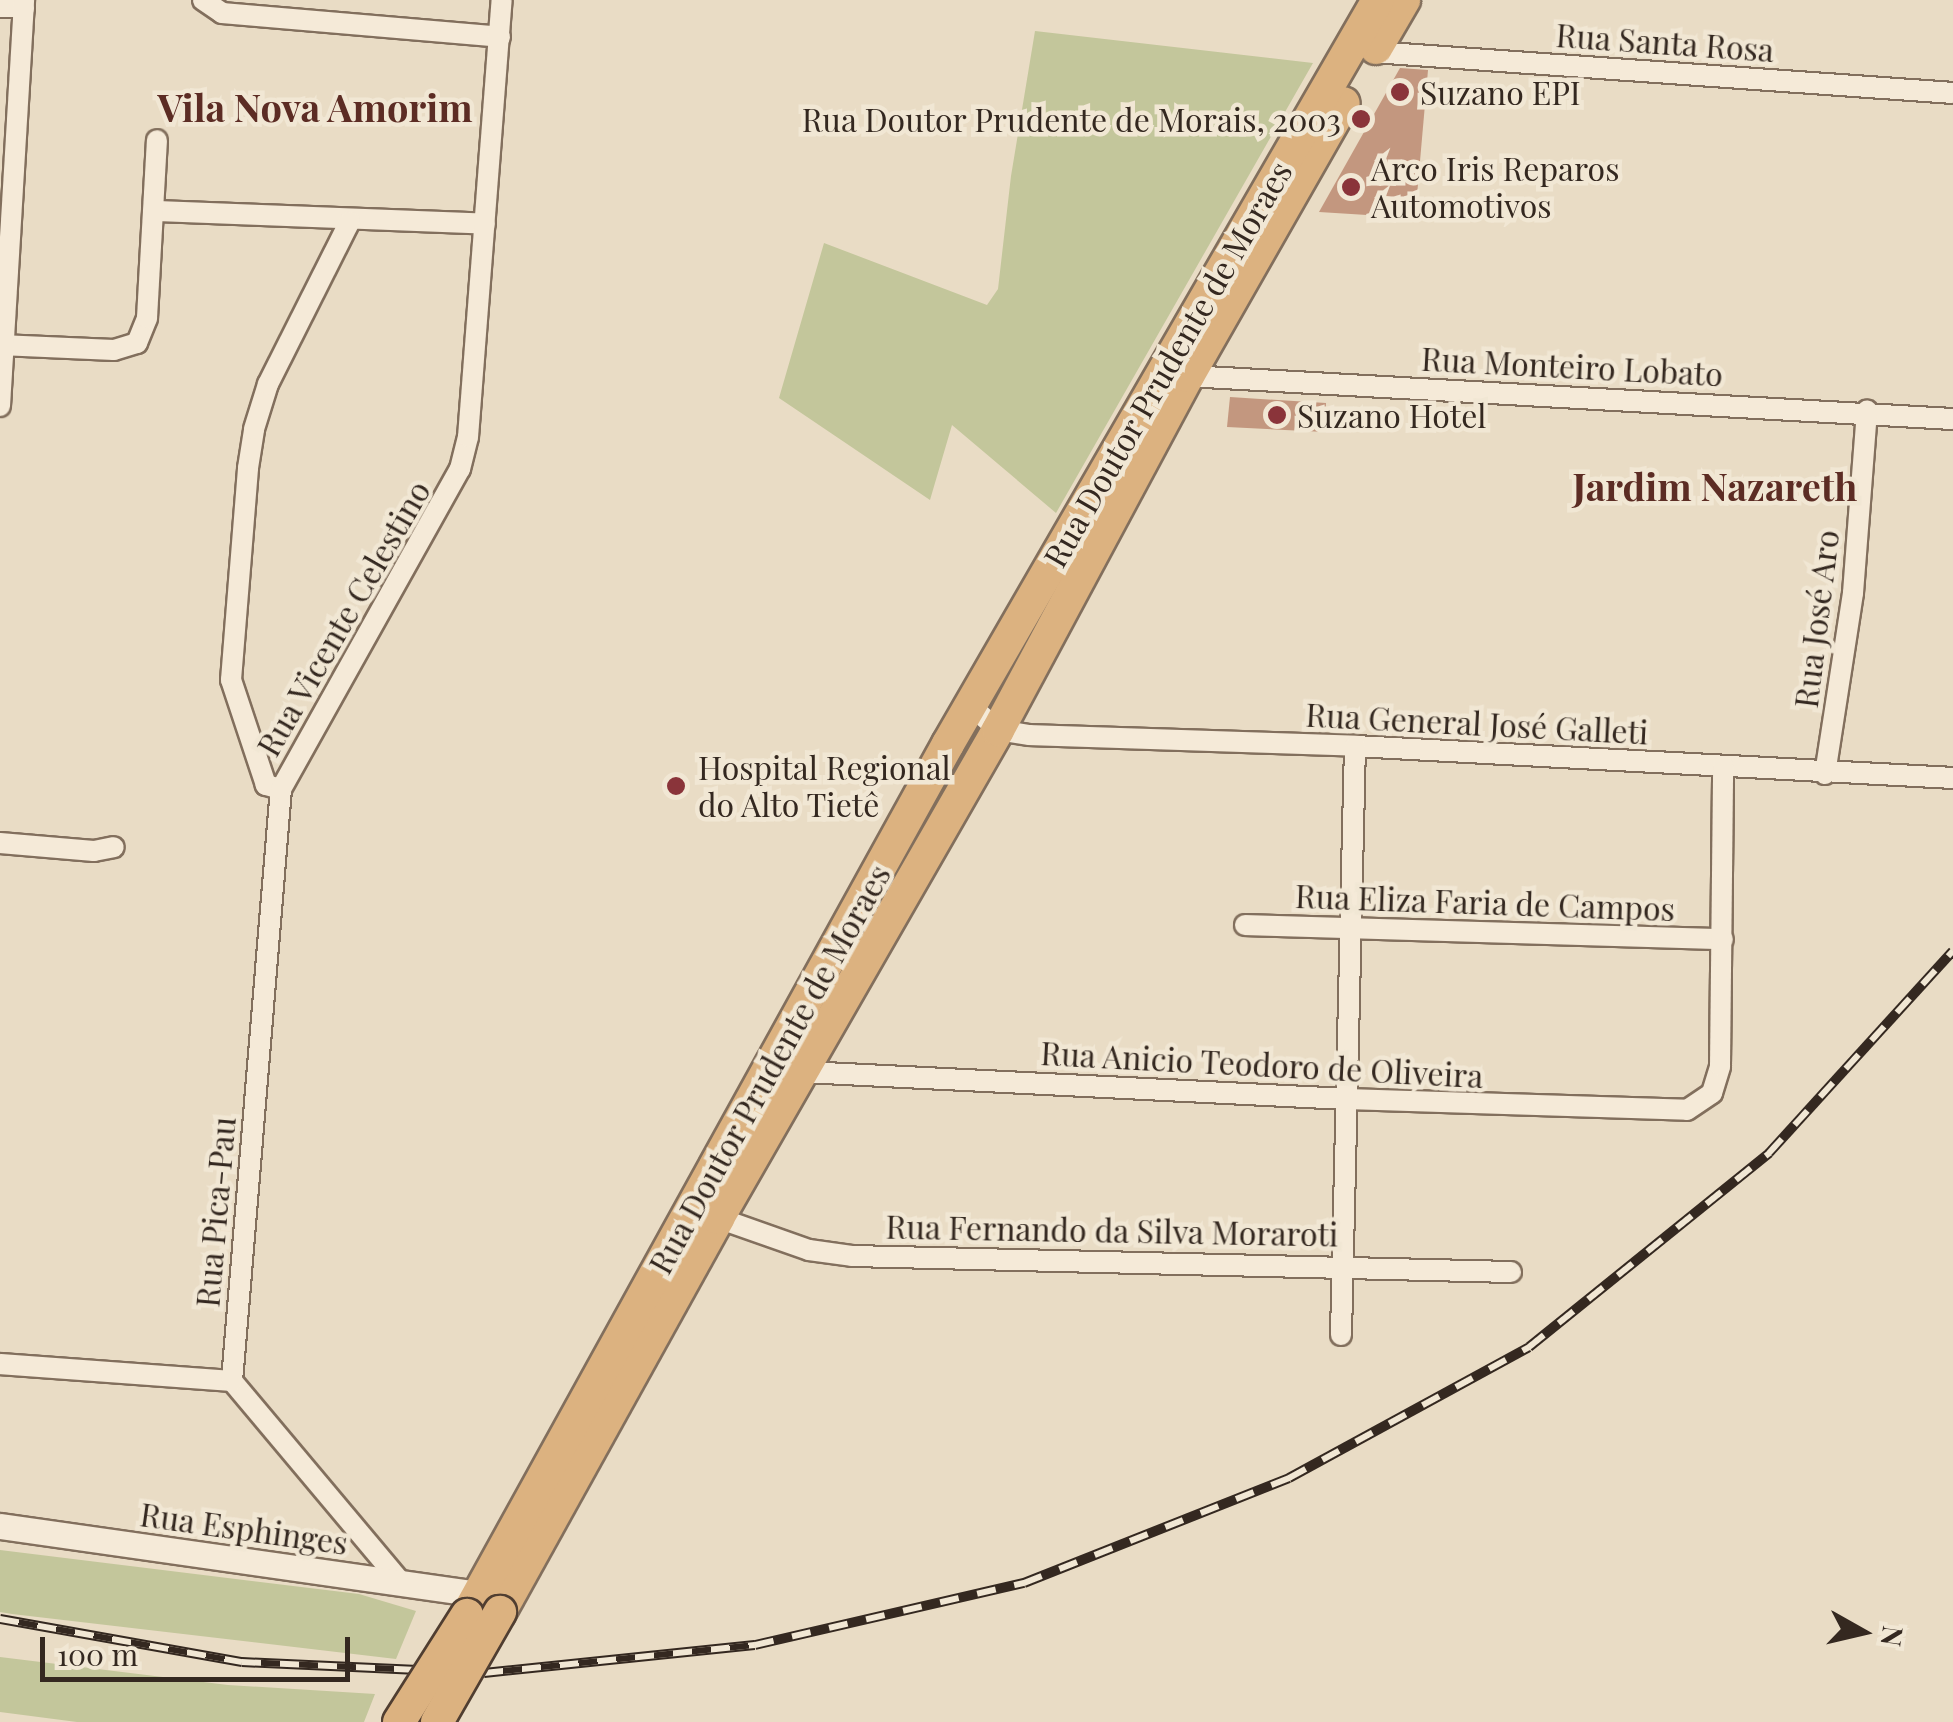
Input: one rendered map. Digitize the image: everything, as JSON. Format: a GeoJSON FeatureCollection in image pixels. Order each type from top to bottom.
{"type":"FeatureCollection","features":[{"type":"Feature","properties":{"kind":"highway","name":"Rua Doutor Prudente de Moraes"},"geometry":{"type":"LineString","coordinates":[[437,1722],[482,1607],[972,707],[1094,486],[1378,0]]}},
{"type":"Feature","properties":{"kind":"highway","name":"Rua Doutor Prudente de Moraes"},"geometry":{"type":"LineString","coordinates":[[399,1722],[482,1607],[804,1072],[998,730],[1188,376],[1404,0]]}},
{"type":"Feature","properties":{"kind":"street"},"geometry":{"type":"LineString","coordinates":[[203,0],[223,6],[500,37]]}},
{"type":"Feature","properties":{"kind":"street","name":"Rua Vicente Celestino"},"geometry":{"type":"LineString","coordinates":[[281,788],[460,469],[468,437],[502,0]]}},
{"type":"Feature","properties":{"kind":"street"},"geometry":{"type":"LineString","coordinates":[[0,6],[24,4],[0,406]]}},
{"type":"Feature","properties":{"kind":"street","name":"Rua Santa Rosa"},"geometry":{"type":"LineString","coordinates":[[1373,52],[1953,92]]}},
{"type":"Feature","properties":{"kind":"street"},"geometry":{"type":"LineString","coordinates":[[2,346],[128,348],[144,334],[157,140]]}},
{"type":"Feature","properties":{"kind":"street"},"geometry":{"type":"LineString","coordinates":[[154,210],[484,224]]}},
{"type":"Feature","properties":{"kind":"street"},"geometry":{"type":"LineString","coordinates":[[281,788],[266,786],[231,680],[248,468],[254,428],[268,384],[350,221]]}},
{"type":"Feature","properties":{"kind":"street","name":"Rua Monteiro Lobato"},"geometry":{"type":"LineString","coordinates":[[1188,376],[1868,411],[1953,419]]}},
{"type":"Feature","properties":{"kind":"street","name":"Rua José Aro"},"geometry":{"type":"LineString","coordinates":[[1826,774],[1853,593],[1868,411]]}},
{"type":"Feature","properties":{"kind":"street"},"geometry":{"type":"LineString","coordinates":[[972,707],[998,730]]}},
{"type":"Feature","properties":{"kind":"street","name":"Rua General José Galleti"},"geometry":{"type":"LineString","coordinates":[[998,730],[1030,736],[1355,746],[1953,778]]}},
{"type":"Feature","properties":{"kind":"street"},"geometry":{"type":"LineString","coordinates":[[1341,1335],[1346,1264],[1355,746]]}},
{"type":"Feature","properties":{"kind":"street"},"geometry":{"type":"LineString","coordinates":[[1723,939],[1724,766]]}},
{"type":"Feature","properties":{"kind":"street","name":"Rua Pica-Pau"},"geometry":{"type":"LineString","coordinates":[[232,1381],[281,788]]}},
{"type":"Feature","properties":{"kind":"street"},"geometry":{"type":"LineString","coordinates":[[0,842],[94,851],[114,847]]}},
{"type":"Feature","properties":{"kind":"street","name":"Rua Eliza Faria de Campos"},"geometry":{"type":"LineString","coordinates":[[1245,925],[1723,939]]}},
{"type":"Feature","properties":{"kind":"street","name":"Rua Anicio Teodoro de Oliveira"},"geometry":{"type":"LineString","coordinates":[[804,1072],[1346,1099],[1687,1110],[1712,1093],[1720,1066],[1723,939]]}},
{"type":"Feature","properties":{"kind":"street","name":"Rua Fernando da Silva Moraroti"},"geometry":{"type":"LineString","coordinates":[[718,1218],[810,1250],[852,1256],[1346,1264],[1511,1272]]}},
{"type":"Feature","properties":{"kind":"street"},"geometry":{"type":"LineString","coordinates":[[0,1364],[232,1381],[398,1580]]}},
{"type":"Feature","properties":{"kind":"street","name":"Rua Esphinges"},"geometry":{"type":"LineString","coordinates":[[0,1526],[242,1562],[398,1580],[482,1607]]}},
{"type":"Feature","properties":{"kind":"green space"},"geometry":{"type":"Polygon","coordinates":[[[1035,31],[1313,63],[1056,513],[952,425],[930,500],[779,398],[824,243],[987,305],[998,289],[1011,176],[1035,31]]]}},
{"type":"Feature","properties":{"kind":"green space"},"geometry":{"type":"Polygon","coordinates":[[[0,1550],[359,1594],[416,1611],[396,1659],[12,1614],[0,1612],[0,1550]]]}},
{"type":"Feature","properties":{"kind":"green space"},"geometry":{"type":"Polygon","coordinates":[[[0,1657],[228,1685],[375,1694],[364,1722],[77,1722],[0,1712],[0,1657]]]}},
{"type":"Feature","properties":{"kind":"building"},"geometry":{"type":"Polygon","coordinates":[[[1400,68],[1428,70],[1415,218],[1319,212],[1400,68]]]}},
{"type":"Feature","properties":{"kind":"building","name":"Suzano Hotel"},"geometry":{"type":"Polygon","coordinates":[[[1230,397],[1326,403],[1325,432],[1227,427],[1230,397]]]}},
{"type":"Feature","properties":{"kind":"railway"},"geometry":{"type":"LineString","coordinates":[[0,1619],[242,1662],[484,1673],[755,1645],[1024,1583],[1289,1478],[1529,1347],[1769,1153],[1953,951]]}},
{"type":"Feature","properties":{"kind":"place","name":"Suzano EPI"},"geometry":{"type":"Point","coordinates":[1400,92]}},
{"type":"Feature","properties":{"kind":"place","name":"Rua Doutor Prudente de Morais, 2003"},"geometry":{"type":"Point","coordinates":[1361,119]}},
{"type":"Feature","properties":{"kind":"place","name":"Arco Iris Reparos Automotivos"},"geometry":{"type":"Point","coordinates":[1351,187]}},
{"type":"Feature","properties":{"kind":"place","name":"Suzano Hotel"},"geometry":{"type":"Point","coordinates":[1277,415]}},
{"type":"Feature","properties":{"kind":"place","name":"Hospital Regional do Alto Tietê"},"geometry":{"type":"Point","coordinates":[676,786]}},
{"type":"Feature","properties":{"kind":"district","name":"Vila Nova Amorim"},"geometry":{"type":"Point","coordinates":[315,107]}},
{"type":"Feature","properties":{"kind":"district","name":"Jardim Nazareth"},"geometry":{"type":"Point","coordinates":[1715,486]}}]}
